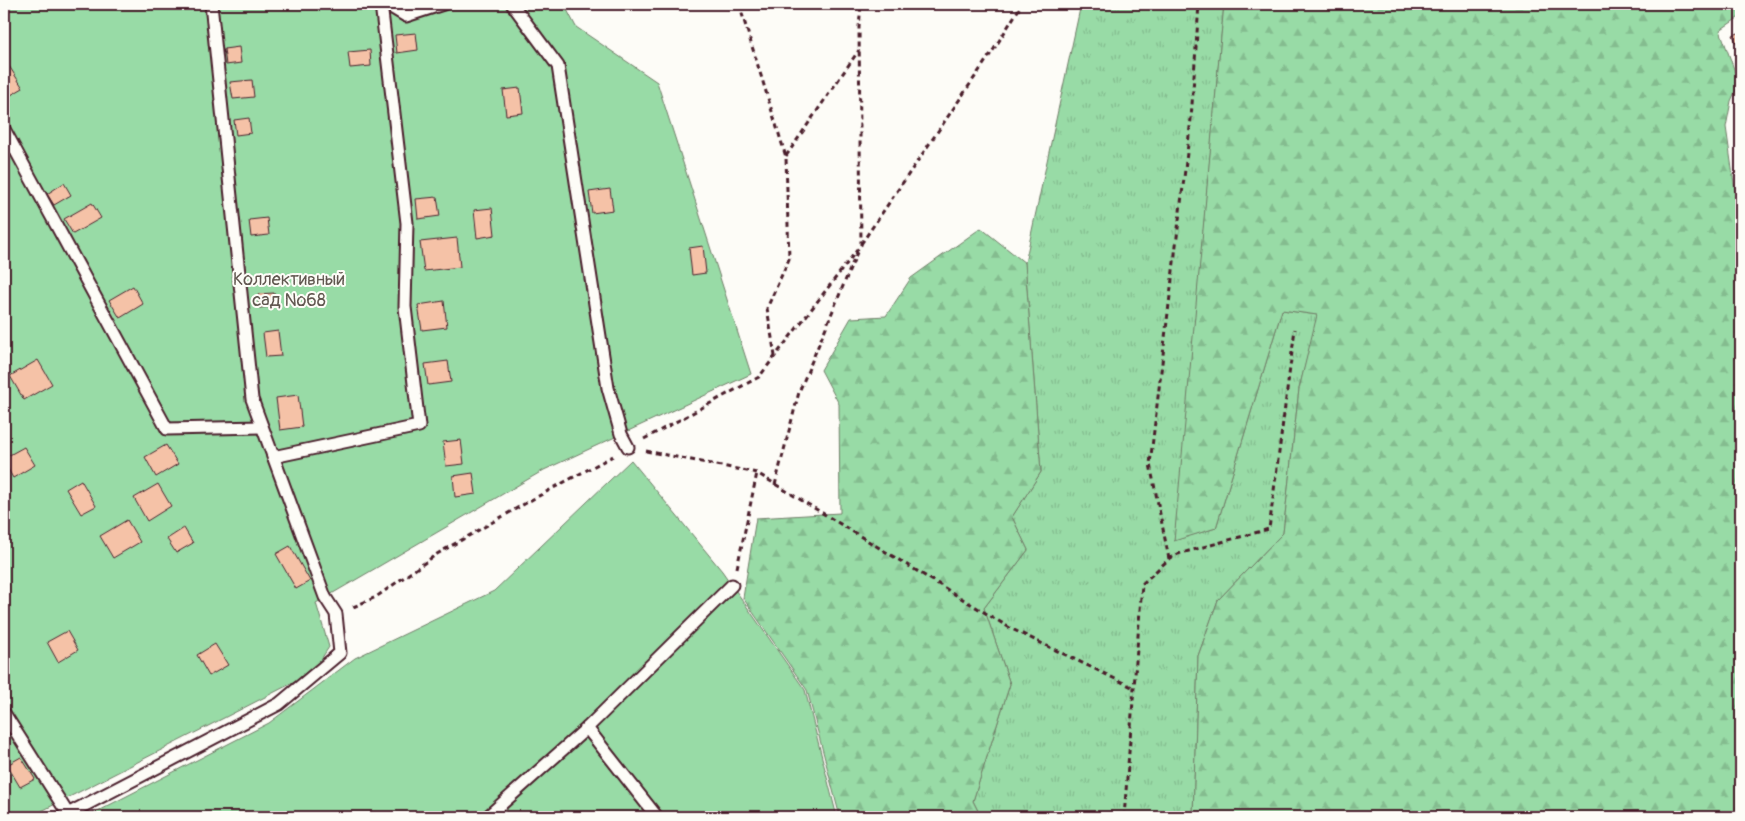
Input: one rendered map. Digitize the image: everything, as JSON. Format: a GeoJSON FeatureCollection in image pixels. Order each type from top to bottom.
{"type":"FeatureCollection","features":[{"type":"Feature","properties":{"kind":"lane"},"geometry":{"type":"LineString","coordinates":[[4,713],[65,816],[279,704],[340,653],[336,614],[325,597],[252,399],[211,4]]}},
{"type":"Feature","properties":{"kind":"lane"},"geometry":{"type":"LineString","coordinates":[[273,457],[419,426],[406,307],[407,223],[381,4]]}},
{"type":"Feature","properties":{"kind":"lane"},"geometry":{"type":"LineString","coordinates":[[386,4],[406,16],[443,4]]}},
{"type":"Feature","properties":{"kind":"lane"},"geometry":{"type":"LineString","coordinates":[[512,4],[558,66],[608,388],[621,434],[628,447]]}},
{"type":"Feature","properties":{"kind":"lane"},"geometry":{"type":"LineString","coordinates":[[4,129],[167,429],[262,427]]}},
{"type":"Feature","properties":{"kind":"lane"},"geometry":{"type":"LineString","coordinates":[[487,817],[587,728],[732,585]]}},
{"type":"Feature","properties":{"kind":"lane"},"geometry":{"type":"LineString","coordinates":[[587,728],[657,817]]}},
{"type":"Feature","properties":{"kind":"path"},"geometry":{"type":"LineString","coordinates":[[739,4],[786,157],[789,259],[767,308],[775,356]]}},
{"type":"Feature","properties":{"kind":"path"},"geometry":{"type":"LineString","coordinates":[[775,484],[799,392],[861,244],[859,49],[861,4]]}},
{"type":"Feature","properties":{"kind":"path"},"geometry":{"type":"LineString","coordinates":[[336,614],[376,597],[437,554],[533,499],[759,377],[861,244],[994,49],[1022,4]]}},
{"type":"Feature","properties":{"kind":"path"},"geometry":{"type":"LineString","coordinates":[[1169,559],[1150,464],[1191,119],[1199,4]]}},
{"type":"Feature","properties":{"kind":"path"},"geometry":{"type":"LineString","coordinates":[[786,157],[859,49]]}},
{"type":"Feature","properties":{"kind":"path"},"geometry":{"type":"LineString","coordinates":[[1124,817],[1142,584],[1169,559],[1178,554],[1269,529],[1295,329]]}},
{"type":"Feature","properties":{"kind":"path"},"geometry":{"type":"LineString","coordinates":[[628,447],[757,473],[1010,628],[1134,688]]}},
{"type":"Feature","properties":{"kind":"path"},"geometry":{"type":"LineString","coordinates":[[732,585],[740,558],[757,473]]}},
{"type":"Feature","properties":{"kind":"green space","name":"Коллективный сад №68"},"geometry":{"type":"Polygon","coordinates":[[[4,4],[564,4],[576,27],[657,82],[751,374],[544,470],[316,603],[329,647],[312,673],[30,817],[4,817],[4,4]]]}},
{"type":"Feature","properties":{"kind":"green space"},"geometry":{"type":"Polygon","coordinates":[[[1081,4],[1224,4],[1175,540],[1216,528],[1282,310],[1318,315],[1299,389],[1283,533],[1218,600],[1198,656],[1193,817],[981,817],[973,801],[1010,684],[984,608],[1028,550],[1012,517],[1041,472],[1025,263],[1081,4]]]}},
{"type":"Feature","properties":{"kind":"green space"},"geometry":{"type":"Polygon","coordinates":[[[1224,4],[1741,4],[1741,16],[1720,30],[1739,83],[1731,101],[1726,127],[1741,232],[1741,817],[1193,817],[1198,656],[1218,600],[1283,533],[1299,389],[1317,315],[1282,310],[1216,528],[1174,541],[1224,4]]]}},
{"type":"Feature","properties":{"kind":"green space"},"geometry":{"type":"Polygon","coordinates":[[[981,228],[1025,263],[1041,472],[1012,517],[1028,550],[984,608],[1010,684],[973,801],[981,817],[840,817],[807,690],[743,598],[756,518],[840,513],[839,404],[821,370],[851,318],[886,316],[911,278],[981,228]]]}},
{"type":"Feature","properties":{"kind":"green space"},"geometry":{"type":"Polygon","coordinates":[[[631,460],[722,571],[805,690],[837,817],[86,817],[269,723],[355,658],[494,591],[631,460]]]}},
{"type":"Feature","properties":{"kind":"building"},"geometry":{"type":"Polygon","coordinates":[[[1741,32],[1741,54],[1733,35],[1741,32]]]}},
{"type":"Feature","properties":{"kind":"building"},"geometry":{"type":"Polygon","coordinates":[[[416,33],[418,50],[397,53],[395,35],[416,33]]]}},
{"type":"Feature","properties":{"kind":"building"},"geometry":{"type":"Polygon","coordinates":[[[239,47],[241,63],[226,65],[224,49],[239,47]]]}},
{"type":"Feature","properties":{"kind":"building"},"geometry":{"type":"Polygon","coordinates":[[[370,50],[371,66],[350,68],[348,52],[370,50]]]}},
{"type":"Feature","properties":{"kind":"building"},"geometry":{"type":"Polygon","coordinates":[[[9,66],[23,88],[4,99],[4,69],[9,66]]]}},
{"type":"Feature","properties":{"kind":"building"},"geometry":{"type":"Polygon","coordinates":[[[252,80],[254,97],[233,99],[230,82],[252,80]]]}},
{"type":"Feature","properties":{"kind":"building"},"geometry":{"type":"Polygon","coordinates":[[[520,88],[523,113],[506,115],[503,90],[520,88]]]}},
{"type":"Feature","properties":{"kind":"building"},"geometry":{"type":"Polygon","coordinates":[[[249,118],[251,133],[236,135],[234,120],[249,118]]]}},
{"type":"Feature","properties":{"kind":"building"},"geometry":{"type":"Polygon","coordinates":[[[64,183],[71,195],[54,205],[47,194],[64,183]]]}},
{"type":"Feature","properties":{"kind":"building"},"geometry":{"type":"Polygon","coordinates":[[[610,189],[613,210],[592,213],[589,192],[610,189]]]}},
{"type":"Feature","properties":{"kind":"building"},"geometry":{"type":"Polygon","coordinates":[[[437,197],[440,216],[418,219],[416,199],[437,197]]]}},
{"type":"Feature","properties":{"kind":"building"},"geometry":{"type":"Polygon","coordinates":[[[92,203],[101,218],[73,234],[64,219],[92,203]]]}},
{"type":"Feature","properties":{"kind":"building"},"geometry":{"type":"Polygon","coordinates":[[[492,208],[495,235],[477,238],[474,210],[492,208]]]}},
{"type":"Feature","properties":{"kind":"building"},"geometry":{"type":"Polygon","coordinates":[[[267,218],[269,235],[251,237],[249,220],[267,218]]]}},
{"type":"Feature","properties":{"kind":"building"},"geometry":{"type":"Polygon","coordinates":[[[457,238],[460,267],[424,271],[420,242],[457,238]]]}},
{"type":"Feature","properties":{"kind":"building"},"geometry":{"type":"Polygon","coordinates":[[[703,246],[706,273],[692,275],[689,248],[703,246]]]}},
{"type":"Feature","properties":{"kind":"building"},"geometry":{"type":"Polygon","coordinates":[[[133,286],[143,304],[120,318],[109,300],[133,286]]]}},
{"type":"Feature","properties":{"kind":"building"},"geometry":{"type":"Polygon","coordinates":[[[274,293],[275,306],[259,308],[258,294],[274,293]]]}},
{"type":"Feature","properties":{"kind":"building"},"geometry":{"type":"Polygon","coordinates":[[[444,301],[447,327],[422,330],[418,305],[444,301]]]}},
{"type":"Feature","properties":{"kind":"building"},"geometry":{"type":"Polygon","coordinates":[[[278,331],[281,356],[266,357],[263,333],[278,331]]]}},
{"type":"Feature","properties":{"kind":"building"},"geometry":{"type":"Polygon","coordinates":[[[38,360],[52,384],[24,400],[10,376],[38,360]]]}},
{"type":"Feature","properties":{"kind":"building"},"geometry":{"type":"Polygon","coordinates":[[[448,361],[451,382],[428,385],[425,364],[448,361]]]}},
{"type":"Feature","properties":{"kind":"building"},"geometry":{"type":"Polygon","coordinates":[[[298,395],[302,427],[280,430],[276,398],[298,395]]]}},
{"type":"Feature","properties":{"kind":"building"},"geometry":{"type":"Polygon","coordinates":[[[461,440],[464,464],[446,466],[443,442],[461,440]]]}},
{"type":"Feature","properties":{"kind":"building"},"geometry":{"type":"Polygon","coordinates":[[[166,445],[178,464],[156,477],[145,457],[166,445]]]}},
{"type":"Feature","properties":{"kind":"building"},"geometry":{"type":"Polygon","coordinates":[[[24,447],[35,465],[13,478],[4,462],[4,458],[24,447]]]}},
{"type":"Feature","properties":{"kind":"building"},"geometry":{"type":"Polygon","coordinates":[[[473,473],[476,494],[455,497],[453,476],[473,473]]]}},
{"type":"Feature","properties":{"kind":"building"},"geometry":{"type":"Polygon","coordinates":[[[81,480],[96,506],[81,514],[66,489],[81,480]]]}},
{"type":"Feature","properties":{"kind":"building"},"geometry":{"type":"Polygon","coordinates":[[[158,484],[171,506],[147,521],[134,498],[158,484]]]}},
{"type":"Feature","properties":{"kind":"building"},"geometry":{"type":"Polygon","coordinates":[[[127,520],[140,542],[113,558],[100,536],[127,520]]]}},
{"type":"Feature","properties":{"kind":"building"},"geometry":{"type":"Polygon","coordinates":[[[184,528],[193,543],[176,553],[167,539],[184,528]]]}},
{"type":"Feature","properties":{"kind":"building"},"geometry":{"type":"Polygon","coordinates":[[[290,546],[310,581],[296,589],[276,554],[290,546]]]}},
{"type":"Feature","properties":{"kind":"building"},"geometry":{"type":"Polygon","coordinates":[[[67,631],[78,650],[58,662],[47,642],[67,631]]]}},
{"type":"Feature","properties":{"kind":"building"},"geometry":{"type":"Polygon","coordinates":[[[215,644],[228,665],[209,676],[197,655],[215,644]]]}},
{"type":"Feature","properties":{"kind":"building"},"geometry":{"type":"Polygon","coordinates":[[[21,757],[35,779],[20,787],[7,765],[21,757]]]}}]}
